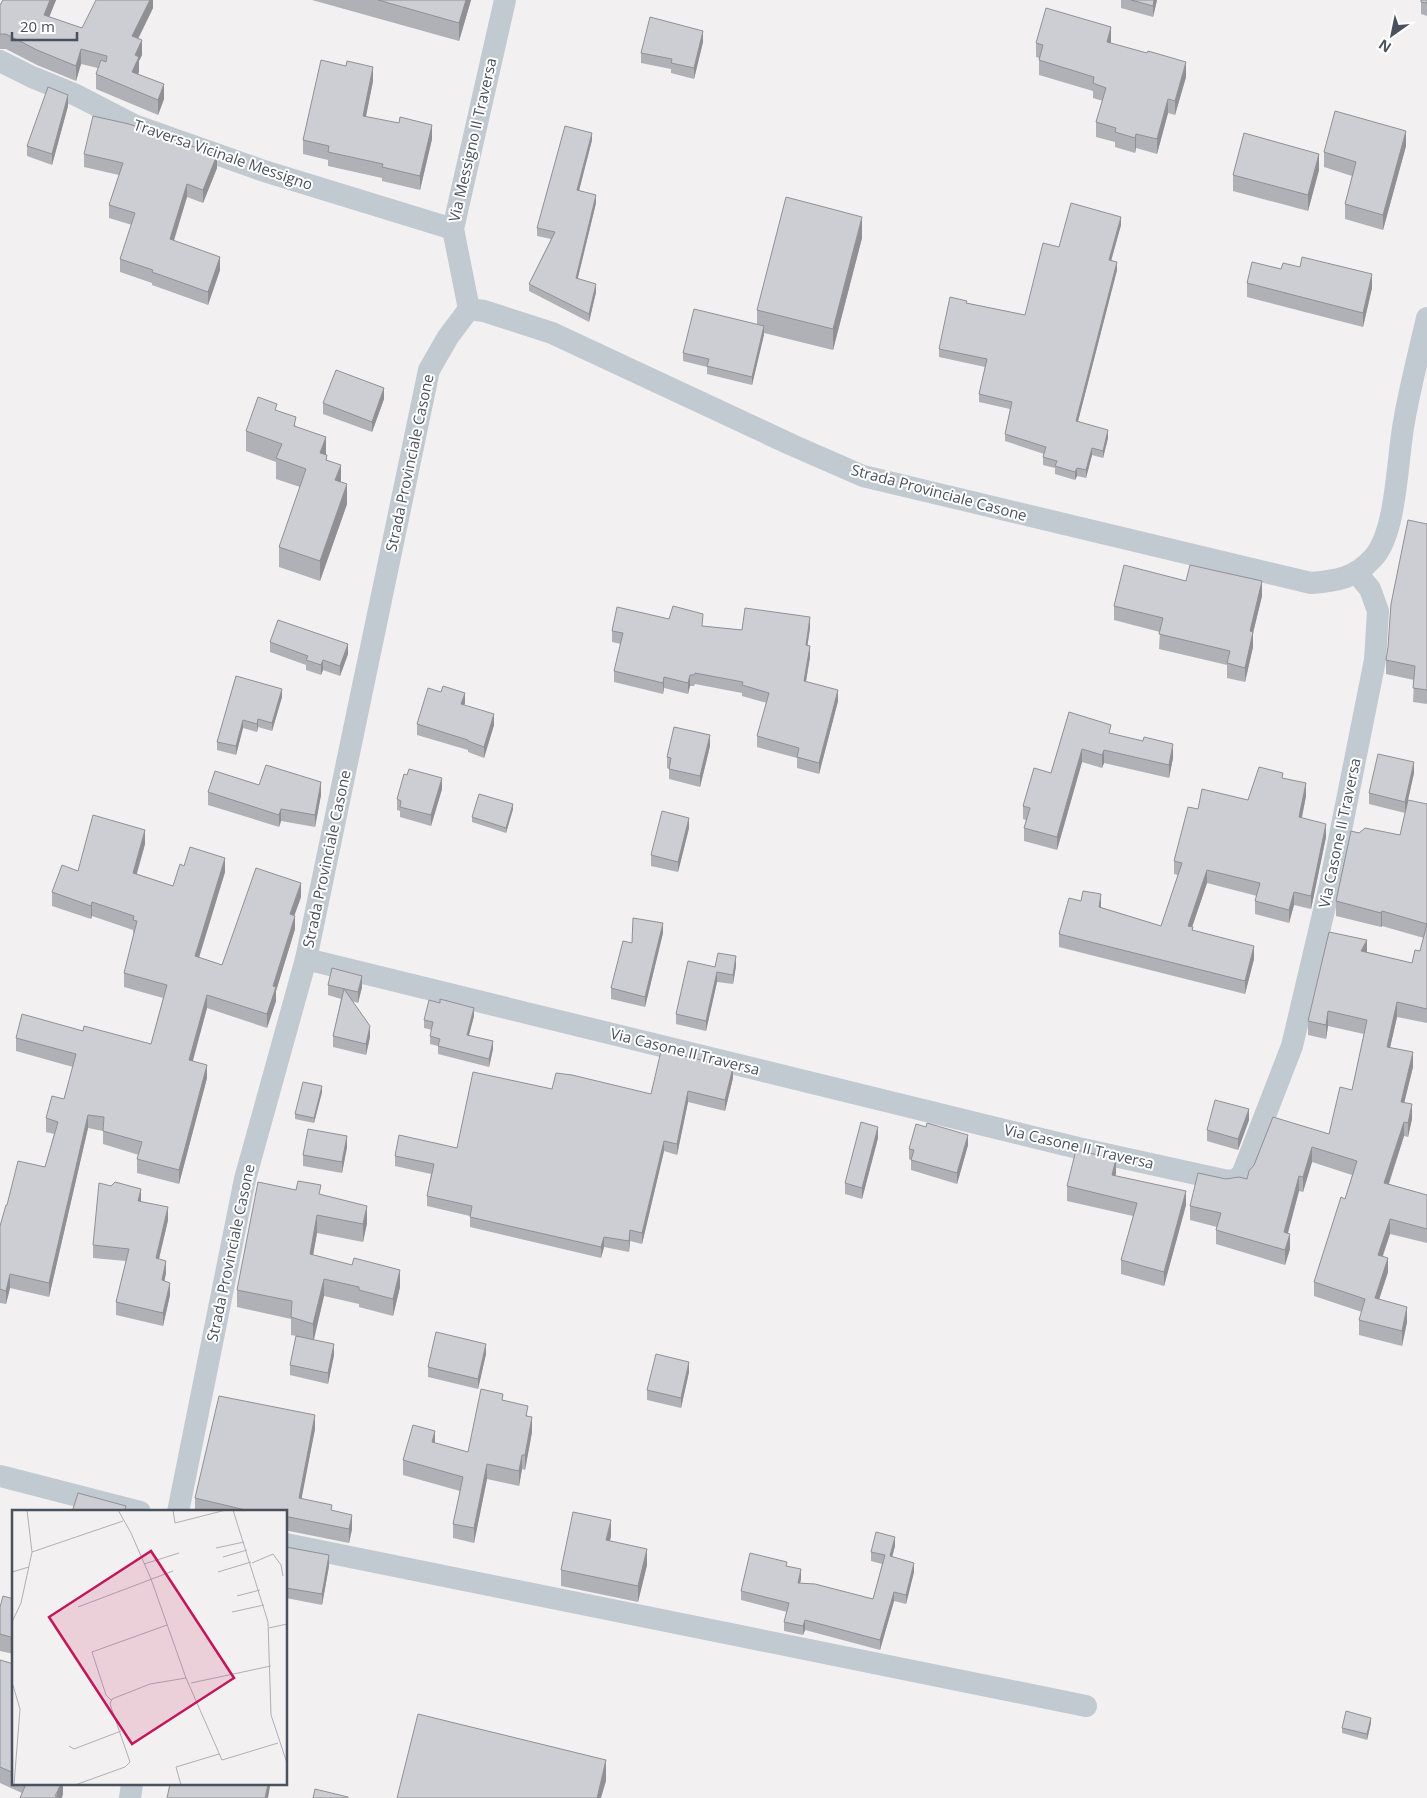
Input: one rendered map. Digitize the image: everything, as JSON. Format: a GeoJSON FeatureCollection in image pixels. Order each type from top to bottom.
{"type":"FeatureCollection","features":[{"type":"Feature","properties":{"kind":"street","name":"Via Messigno II Traversa"},"geometry":{"type":"LineString","coordinates":[[469,309],[453,229],[505,0]]}},
{"type":"Feature","properties":{"kind":"street","name":"Traversa Vicinale Messigno"},"geometry":{"type":"LineString","coordinates":[[0,61],[32,77],[76,95],[134,125],[264,171],[453,229]]}},
{"type":"Feature","properties":{"kind":"street","name":"Strada Provinciale Casone"},"geometry":{"type":"LineString","coordinates":[[178,1510],[246,1179],[306,959],[429,370],[448,337],[469,309],[484,310],[552,333],[863,476],[1312,583],[1335,581],[1356,572],[1374,558],[1386,537],[1391,515],[1404,423],[1427,318]]}},
{"type":"Feature","properties":{"kind":"street","name":"Via Casone II Traversa"},"geometry":{"type":"LineString","coordinates":[[306,959],[1078,1148],[1228,1181],[1235,1180],[1242,1175],[1292,1046],[1330,885],[1373,670],[1378,611],[1370,589],[1356,572]]}},
{"type":"Feature","properties":{"kind":"street"},"geometry":{"type":"LineString","coordinates":[[0,1476],[132,1510]]}},
{"type":"Feature","properties":{"kind":"street"},"geometry":{"type":"LineString","coordinates":[[288,1544],[1086,1706]]}},
{"type":"Feature","properties":{"kind":"building"},"geometry":{"type":"Polygon","coordinates":[[[3,0],[50,0],[44,15],[82,28],[96,0],[150,0],[132,36],[142,40],[135,55],[139,57],[132,72],[164,84],[158,100],[96,74],[101,60],[106,62],[107,56],[81,49],[76,66],[37,50],[6,34],[0,34],[0,5],[3,0]]]}},
{"type":"Feature","properties":{"kind":"building"},"geometry":{"type":"Polygon","coordinates":[[[378,0],[466,0],[459,23],[378,0]]]}},
{"type":"Feature","properties":{"kind":"building"},"geometry":{"type":"Polygon","coordinates":[[[1131,0],[1154,0],[1153,6],[1131,0]]]}},
{"type":"Feature","properties":{"kind":"building"},"geometry":{"type":"Polygon","coordinates":[[[1046,8],[1111,27],[1107,42],[1186,62],[1175,101],[1168,99],[1157,139],[1136,134],[1135,138],[1115,132],[1116,128],[1096,122],[1106,88],[1093,83],[1094,77],[1039,60],[1043,45],[1036,43],[1046,8]]]}},
{"type":"Feature","properties":{"kind":"building"},"geometry":{"type":"Polygon","coordinates":[[[650,17],[703,31],[694,68],[671,63],[672,59],[641,53],[650,17]]]}},
{"type":"Feature","properties":{"kind":"building"},"geometry":{"type":"Polygon","coordinates":[[[321,60],[346,66],[347,61],[373,67],[363,116],[399,123],[400,117],[432,125],[420,176],[382,167],[383,164],[328,152],[329,146],[303,140],[321,60]]]}},
{"type":"Feature","properties":{"kind":"building"},"geometry":{"type":"Polygon","coordinates":[[[48,87],[68,95],[52,154],[27,146],[48,87]]]}},
{"type":"Feature","properties":{"kind":"building"},"geometry":{"type":"Polygon","coordinates":[[[1335,111],[1406,131],[1383,215],[1345,204],[1356,162],[1324,152],[1335,111]]]}},
{"type":"Feature","properties":{"kind":"building"},"geometry":{"type":"Polygon","coordinates":[[[93,116],[129,124],[217,155],[203,190],[187,184],[170,239],[220,257],[208,292],[120,259],[135,213],[109,205],[123,163],[84,154],[93,116]]]}},
{"type":"Feature","properties":{"kind":"building"},"geometry":{"type":"Polygon","coordinates":[[[565,126],[592,133],[577,190],[596,195],[576,278],[596,284],[589,314],[529,284],[555,232],[537,228],[565,126]]]}},
{"type":"Feature","properties":{"kind":"building"},"geometry":{"type":"Polygon","coordinates":[[[1244,133],[1319,154],[1308,195],[1233,175],[1244,133]]]}},
{"type":"Feature","properties":{"kind":"building"},"geometry":{"type":"Polygon","coordinates":[[[786,197],[862,217],[833,329],[757,310],[786,197]]]}},
{"type":"Feature","properties":{"kind":"building"},"geometry":{"type":"Polygon","coordinates":[[[1071,203],[1121,217],[1109,260],[1117,262],[1076,421],[1108,430],[1103,451],[1092,448],[1086,470],[1077,468],[1075,472],[1055,466],[1057,461],[1043,457],[1046,447],[1005,434],[1012,402],[979,394],[987,359],[939,349],[950,297],[967,301],[966,303],[1025,315],[1043,243],[1059,247],[1071,203]]]}},
{"type":"Feature","properties":{"kind":"building"},"geometry":{"type":"Polygon","coordinates":[[[1302,257],[1372,274],[1363,313],[1247,283],[1252,262],[1281,269],[1283,263],[1300,267],[1302,257]]]}},
{"type":"Feature","properties":{"kind":"building"},"geometry":{"type":"Polygon","coordinates":[[[694,309],[764,326],[752,377],[707,366],[709,359],[683,353],[694,309]]]}},
{"type":"Feature","properties":{"kind":"building"},"geometry":{"type":"Polygon","coordinates":[[[336,370],[384,388],[372,422],[323,403],[336,370]]]}},
{"type":"Feature","properties":{"kind":"building"},"geometry":{"type":"Polygon","coordinates":[[[258,397],[277,404],[275,410],[296,417],[294,426],[326,437],[320,453],[327,455],[326,460],[341,465],[335,480],[347,484],[320,561],[279,547],[306,469],[276,458],[282,444],[246,431],[258,397]]]}},
{"type":"Feature","properties":{"kind":"building"},"geometry":{"type":"Polygon","coordinates":[[[1408,520],[1427,524],[1427,690],[1413,688],[1415,666],[1386,660],[1391,604],[1408,520]]]}},
{"type":"Feature","properties":{"kind":"building"},"geometry":{"type":"Polygon","coordinates":[[[1124,565],[1186,581],[1190,565],[1262,581],[1250,631],[1253,632],[1245,668],[1227,663],[1230,651],[1159,634],[1163,618],[1114,606],[1124,565]]]}},
{"type":"Feature","properties":{"kind":"building"},"geometry":{"type":"Polygon","coordinates":[[[673,606],[703,614],[702,626],[742,630],[745,608],[810,617],[806,645],[810,646],[804,681],[838,690],[819,763],[797,757],[799,748],[757,736],[769,693],[742,685],[743,682],[695,673],[690,675],[688,683],[664,677],[663,683],[614,671],[623,633],[612,631],[617,607],[669,619],[673,606]]]}},
{"type":"Feature","properties":{"kind":"building"},"geometry":{"type":"Polygon","coordinates":[[[278,620],[348,644],[340,666],[323,660],[321,665],[306,660],[308,656],[270,642],[278,620]]]}},
{"type":"Feature","properties":{"kind":"building"},"geometry":{"type":"Polygon","coordinates":[[[236,676],[282,689],[272,723],[258,719],[257,724],[243,720],[236,746],[217,742],[236,676]]]}},
{"type":"Feature","properties":{"kind":"building"},"geometry":{"type":"Polygon","coordinates":[[[443,686],[465,693],[461,704],[494,714],[484,747],[417,724],[428,688],[441,692],[443,686]]]}},
{"type":"Feature","properties":{"kind":"building"},"geometry":{"type":"Polygon","coordinates":[[[1069,712],[1111,725],[1109,733],[1143,741],[1144,737],[1173,744],[1169,765],[1104,750],[1102,755],[1082,749],[1057,837],[1024,828],[1030,808],[1023,806],[1034,768],[1051,773],[1069,712]]]}},
{"type":"Feature","properties":{"kind":"building"},"geometry":{"type":"Polygon","coordinates":[[[674,727],[710,735],[700,776],[669,769],[671,758],[667,757],[674,727]]]}},
{"type":"Feature","properties":{"kind":"building"},"geometry":{"type":"Polygon","coordinates":[[[1378,754],[1414,762],[1405,802],[1369,793],[1378,754]]]}},
{"type":"Feature","properties":{"kind":"building"},"geometry":{"type":"Polygon","coordinates":[[[266,765],[321,782],[315,815],[281,809],[279,815],[208,792],[215,771],[259,785],[266,765]]]}},
{"type":"Feature","properties":{"kind":"building"},"geometry":{"type":"Polygon","coordinates":[[[1259,767],[1283,773],[1282,778],[1306,783],[1299,817],[1326,824],[1311,896],[1294,892],[1289,910],[1255,901],[1260,883],[1207,870],[1188,926],[1193,927],[1192,930],[1254,946],[1245,981],[1059,934],[1069,898],[1081,901],[1083,891],[1101,894],[1099,907],[1161,926],[1182,863],[1174,861],[1188,807],[1198,809],[1202,789],[1248,800],[1259,767]]]}},
{"type":"Feature","properties":{"kind":"building"},"geometry":{"type":"Polygon","coordinates":[[[409,769],[442,778],[431,815],[400,807],[401,801],[397,799],[404,774],[407,775],[409,769]]]}},
{"type":"Feature","properties":{"kind":"building"},"geometry":{"type":"Polygon","coordinates":[[[479,794],[513,804],[506,828],[472,817],[479,794]]]}},
{"type":"Feature","properties":{"kind":"building"},"geometry":{"type":"Polygon","coordinates":[[[1408,800],[1427,804],[1427,924],[1382,911],[1381,913],[1336,901],[1351,831],[1359,833],[1365,828],[1400,835],[1408,800]]]}},
{"type":"Feature","properties":{"kind":"building"},"geometry":{"type":"Polygon","coordinates":[[[662,811],[689,818],[678,862],[651,855],[662,811]]]}},
{"type":"Feature","properties":{"kind":"building"},"geometry":{"type":"Polygon","coordinates":[[[93,815],[145,830],[133,873],[173,886],[180,864],[184,866],[190,847],[225,858],[195,956],[222,965],[256,868],[301,883],[290,914],[295,916],[273,986],[276,987],[267,1014],[207,995],[189,1060],[207,1065],[179,1170],[137,1159],[142,1142],[103,1131],[104,1117],[88,1115],[49,1283],[10,1274],[6,1291],[0,1289],[0,1226],[18,1161],[45,1167],[58,1122],[46,1118],[52,1096],[64,1099],[76,1054],[16,1038],[22,1014],[83,1031],[84,1026],[151,1044],[167,985],[124,973],[137,921],[133,920],[134,916],[92,902],[91,906],[52,892],[62,865],[78,871],[93,815]]]}},
{"type":"Feature","properties":{"kind":"building"},"geometry":{"type":"Polygon","coordinates":[[[633,918],[663,923],[645,997],[611,988],[623,941],[632,943],[633,918]]]}},
{"type":"Feature","properties":{"kind":"building"},"geometry":{"type":"Polygon","coordinates":[[[1427,924],[1427,1009],[1397,1002],[1387,1047],[1413,1052],[1401,1102],[1412,1104],[1408,1123],[1404,1122],[1384,1183],[1427,1195],[1427,1229],[1390,1219],[1378,1255],[1388,1258],[1375,1298],[1407,1307],[1402,1331],[1359,1320],[1365,1299],[1314,1282],[1341,1197],[1345,1199],[1357,1161],[1312,1147],[1303,1177],[1299,1176],[1284,1232],[1290,1234],[1285,1250],[1216,1230],[1221,1213],[1190,1206],[1198,1173],[1226,1179],[1239,1177],[1247,1179],[1273,1117],[1329,1134],[1340,1087],[1352,1090],[1367,1020],[1328,1011],[1326,1025],[1308,1021],[1329,932],[1367,940],[1361,951],[1412,963],[1415,950],[1420,951],[1427,924]]]}},
{"type":"Feature","properties":{"kind":"building"},"geometry":{"type":"Polygon","coordinates":[[[718,953],[736,956],[733,975],[717,972],[706,1021],[676,1014],[688,961],[715,967],[718,953]]]}},
{"type":"Feature","properties":{"kind":"building"},"geometry":{"type":"Polygon","coordinates":[[[332,968],[362,976],[358,992],[328,985],[332,968]]]}},
{"type":"Feature","properties":{"kind":"building"},"geometry":{"type":"Polygon","coordinates":[[[344,989],[370,1026],[366,1044],[333,1036],[344,989]]]}},
{"type":"Feature","properties":{"kind":"building"},"geometry":{"type":"Polygon","coordinates":[[[440,999],[474,1008],[467,1035],[493,1041],[489,1059],[438,1046],[440,1039],[430,1036],[433,1022],[424,1020],[429,1000],[440,1003],[440,999]]]}},
{"type":"Feature","properties":{"kind":"building"},"geometry":{"type":"Polygon","coordinates":[[[661,1051],[733,1067],[725,1100],[688,1091],[677,1144],[664,1141],[642,1233],[630,1230],[629,1241],[604,1237],[601,1247],[470,1217],[472,1206],[427,1196],[434,1164],[395,1156],[399,1135],[457,1148],[473,1072],[552,1089],[556,1073],[572,1075],[651,1094],[661,1051]]]}},
{"type":"Feature","properties":{"kind":"building"},"geometry":{"type":"Polygon","coordinates":[[[303,1082],[322,1086],[314,1118],[295,1114],[303,1082]]]}},
{"type":"Feature","properties":{"kind":"building"},"geometry":{"type":"Polygon","coordinates":[[[1215,1100],[1249,1109],[1238,1139],[1207,1130],[1215,1100]]]}},
{"type":"Feature","properties":{"kind":"building"},"geometry":{"type":"Polygon","coordinates":[[[861,1122],[878,1127],[862,1188],[845,1183],[861,1122]]]}},
{"type":"Feature","properties":{"kind":"building"},"geometry":{"type":"Polygon","coordinates":[[[927,1123],[968,1135],[957,1173],[911,1160],[914,1150],[909,1149],[916,1124],[926,1127],[927,1123]]]}},
{"type":"Feature","properties":{"kind":"building"},"geometry":{"type":"Polygon","coordinates":[[[308,1129],[347,1136],[342,1162],[303,1155],[308,1129]]]}},
{"type":"Feature","properties":{"kind":"building"},"geometry":{"type":"Polygon","coordinates":[[[1076,1150],[1116,1159],[1112,1175],[1186,1191],[1164,1272],[1121,1260],[1137,1203],[1067,1186],[1076,1150]]]}},
{"type":"Feature","properties":{"kind":"building"},"geometry":{"type":"Polygon","coordinates":[[[298,1181],[321,1185],[319,1194],[367,1206],[363,1224],[317,1215],[310,1254],[352,1265],[354,1258],[400,1270],[393,1299],[359,1290],[359,1287],[324,1279],[313,1324],[291,1317],[292,1301],[237,1290],[258,1182],[296,1190],[298,1181]]]}},
{"type":"Feature","properties":{"kind":"building"},"geometry":{"type":"Polygon","coordinates":[[[115,1182],[141,1189],[138,1201],[168,1207],[156,1258],[166,1261],[162,1280],[170,1283],[163,1313],[116,1302],[129,1249],[93,1245],[99,1183],[111,1186],[115,1182]]]}},
{"type":"Feature","properties":{"kind":"building"},"geometry":{"type":"Polygon","coordinates":[[[436,1332],[486,1344],[478,1379],[428,1367],[436,1332]]]}},
{"type":"Feature","properties":{"kind":"building"},"geometry":{"type":"Polygon","coordinates":[[[296,1336],[334,1344],[328,1373],[290,1365],[296,1336]]]}},
{"type":"Feature","properties":{"kind":"building"},"geometry":{"type":"Polygon","coordinates":[[[656,1354],[689,1362],[681,1398],[647,1390],[656,1354]]]}},
{"type":"Feature","properties":{"kind":"building"},"geometry":{"type":"Polygon","coordinates":[[[481,1389],[503,1394],[502,1400],[528,1406],[526,1416],[532,1417],[525,1455],[522,1455],[519,1471],[487,1464],[474,1528],[453,1524],[463,1477],[403,1460],[413,1425],[435,1431],[432,1442],[468,1452],[481,1389]]]}},
{"type":"Feature","properties":{"kind":"building"},"geometry":{"type":"Polygon","coordinates":[[[219,1396],[315,1415],[299,1498],[332,1505],[331,1510],[352,1515],[349,1529],[288,1517],[288,1510],[246,1510],[195,1498],[219,1396]]]}},
{"type":"Feature","properties":{"kind":"building"},"geometry":{"type":"Polygon","coordinates":[[[78,1493],[126,1506],[125,1510],[73,1510],[78,1493]]]}},
{"type":"Feature","properties":{"kind":"building"},"geometry":{"type":"Polygon","coordinates":[[[573,1512],[611,1520],[606,1540],[647,1549],[638,1586],[561,1570],[573,1512]]]}},
{"type":"Feature","properties":{"kind":"building"},"geometry":{"type":"Polygon","coordinates":[[[876,1532],[895,1537],[890,1556],[914,1563],[906,1595],[894,1592],[880,1640],[805,1620],[803,1626],[784,1622],[789,1603],[741,1591],[750,1553],[787,1562],[786,1566],[801,1569],[798,1583],[815,1584],[873,1599],[885,1555],[871,1552],[876,1532]]]}},
{"type":"Feature","properties":{"kind":"building"},"geometry":{"type":"Polygon","coordinates":[[[288,1547],[329,1555],[322,1594],[288,1588],[288,1547]]]}},
{"type":"Feature","properties":{"kind":"building"},"geometry":{"type":"Polygon","coordinates":[[[3,1596],[12,1598],[12,1637],[0,1634],[0,1607],[3,1596]]]}},
{"type":"Feature","properties":{"kind":"building"},"geometry":{"type":"Polygon","coordinates":[[[0,1660],[12,1663],[12,1772],[0,1767],[0,1660]]]}},
{"type":"Feature","properties":{"kind":"building"},"geometry":{"type":"Polygon","coordinates":[[[1346,1711],[1371,1718],[1367,1734],[1342,1728],[1346,1711]]]}},
{"type":"Feature","properties":{"kind":"building"},"geometry":{"type":"Polygon","coordinates":[[[418,1714],[606,1760],[597,1798],[397,1798],[418,1714]]]}},
{"type":"Feature","properties":{"kind":"building"},"geometry":{"type":"Polygon","coordinates":[[[25,1786],[60,1786],[55,1796],[59,1798],[20,1798],[25,1786]]]}},
{"type":"Feature","properties":{"kind":"building"},"geometry":{"type":"Polygon","coordinates":[[[170,1786],[268,1786],[265,1798],[167,1798],[170,1786]]]}},
{"type":"Feature","properties":{"kind":"building"},"geometry":{"type":"Polygon","coordinates":[[[315,1789],[348,1797],[348,1798],[313,1798],[315,1789]]]}}]}
